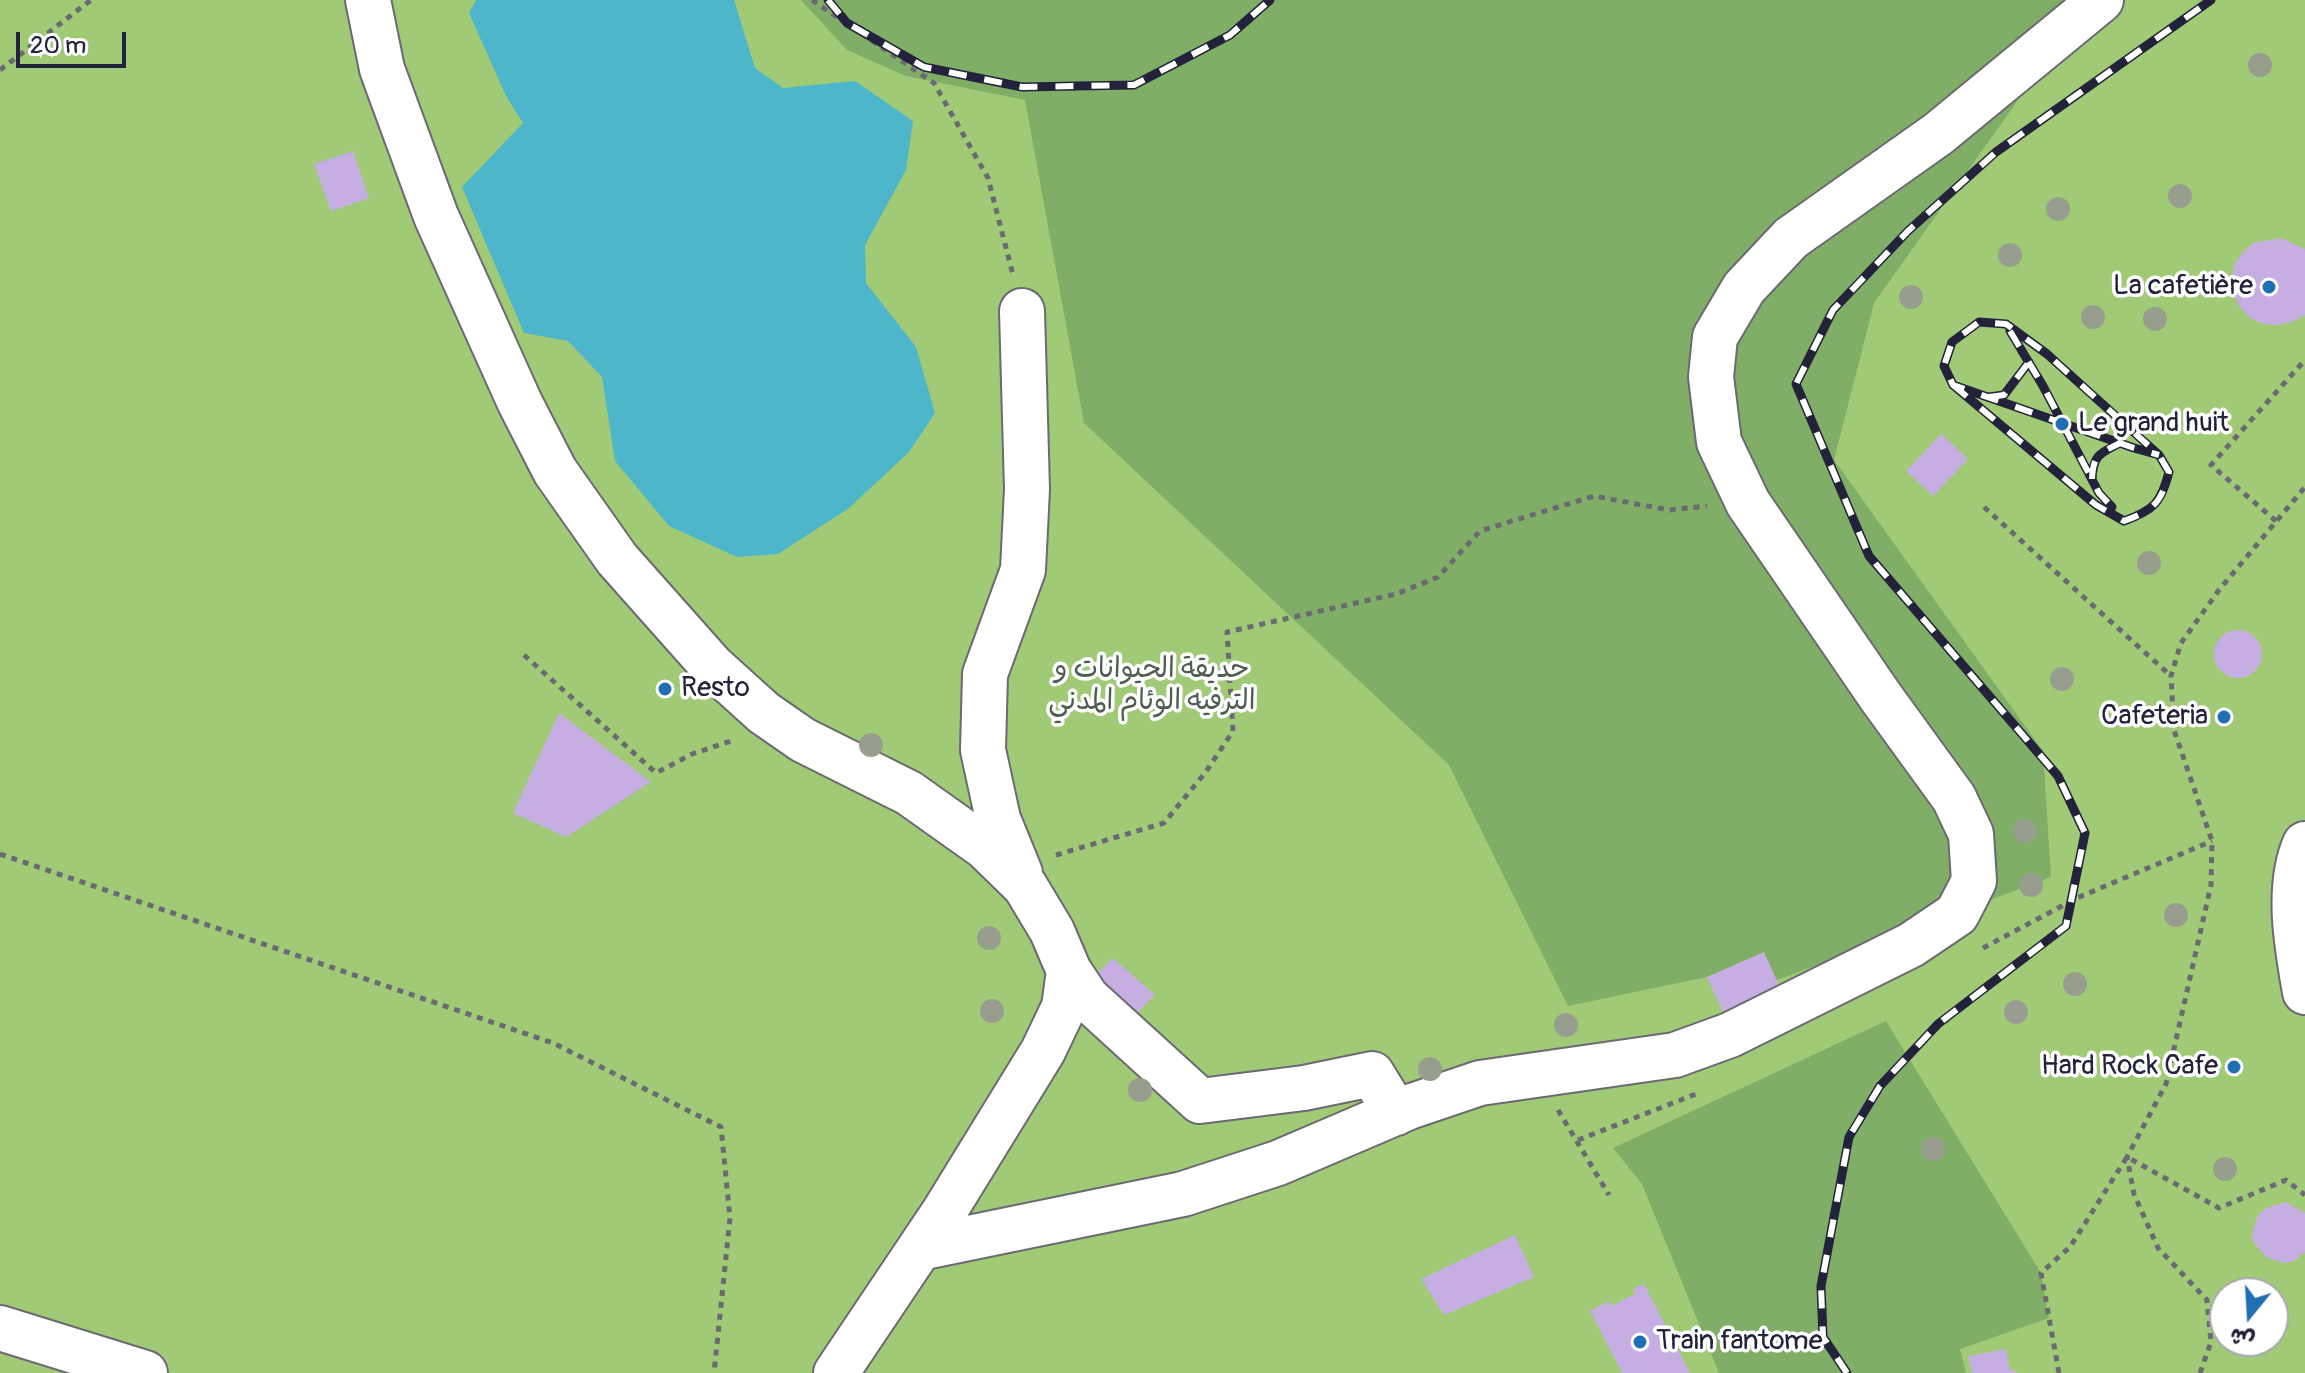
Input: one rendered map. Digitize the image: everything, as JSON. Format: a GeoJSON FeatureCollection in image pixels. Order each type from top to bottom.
{"type":"FeatureCollection","features":[{"type":"Feature","properties":{"kind":"lane"},"geometry":{"type":"LineString","coordinates":[[368,0],[382,69],[436,216],[520,403],[555,471],[617,559],[712,666],[764,713],[803,740],[909,793],[1021,876]]}},
{"type":"Feature","properties":{"kind":"lane"},"geometry":{"type":"LineString","coordinates":[[920,1248],[1183,1194],[1278,1163],[1396,1113],[1480,1083],[1675,1055],[1730,1035],[1911,945],[1957,914],[1974,881],[1971,834],[1954,798],[1748,503],[1719,442],[1711,377],[1715,337],[1744,288],[1791,238],[1938,134],[2101,0]]}},
{"type":"Feature","properties":{"kind":"lane"},"geometry":{"type":"LineString","coordinates":[[1022,311],[1027,489],[1023,570],[985,674],[983,750],[998,819],[1021,876],[1052,931],[1069,971],[1087,998],[1200,1101],[1304,1088],[1372,1074],[1396,1113]]}},
{"type":"Feature","properties":{"kind":"lane"},"geometry":{"type":"LineString","coordinates":[[983,750],[1012,689]]}},
{"type":"Feature","properties":{"kind":"lane"},"geometry":{"type":"LineString","coordinates":[[2305,844],[2299,857],[2294,929],[2305,992]]}},
{"type":"Feature","properties":{"kind":"lane"},"geometry":{"type":"LineString","coordinates":[[836,1373],[920,1248],[1043,1051],[1064,1007],[1069,971]]}},
{"type":"Feature","properties":{"kind":"lane"},"geometry":{"type":"LineString","coordinates":[[0,1328],[145,1373]]}},
{"type":"Feature","properties":{"kind":"path"},"geometry":{"type":"LineString","coordinates":[[0,70],[91,0]]}},
{"type":"Feature","properties":{"kind":"path"},"geometry":{"type":"LineString","coordinates":[[812,0],[934,83],[988,178],[1022,311]]}},
{"type":"Feature","properties":{"kind":"path"},"geometry":{"type":"LineString","coordinates":[[2276,521],[2211,465],[2305,360]]}},
{"type":"Feature","properties":{"kind":"path"},"geometry":{"type":"LineString","coordinates":[[2059,1373],[2041,1273],[2070,1247],[2127,1157],[2166,1084],[2211,885],[2212,841],[2174,730],[2171,676],[2181,643],[2219,590],[2305,487]]}},
{"type":"Feature","properties":{"kind":"path"},"geometry":{"type":"LineString","coordinates":[[1021,876],[1164,823],[1205,773],[1233,731],[1227,632],[1396,594],[1438,577],[1480,531],[1594,496],[1669,510],[1748,503]]}},
{"type":"Feature","properties":{"kind":"path"},"geometry":{"type":"LineString","coordinates":[[1984,507],[2171,676]]}},
{"type":"Feature","properties":{"kind":"path"},"geometry":{"type":"LineString","coordinates":[[524,655],[656,773],[692,754],[781,724]]}},
{"type":"Feature","properties":{"kind":"path"},"geometry":{"type":"LineString","coordinates":[[0,854],[553,1043],[721,1127],[730,1218],[714,1373]]}},
{"type":"Feature","properties":{"kind":"path"},"geometry":{"type":"LineString","coordinates":[[1535,1075],[1578,1140],[1609,1195]]}},
{"type":"Feature","properties":{"kind":"path"},"geometry":{"type":"LineString","coordinates":[[2127,1157],[2219,1208],[2286,1180],[2305,1195]]}},
{"type":"Feature","properties":{"kind":"path"},"geometry":{"type":"LineString","coordinates":[[2127,1157],[2134,1194],[2158,1248],[2207,1300],[2211,1342],[2200,1373]]}},
{"type":"Feature","properties":{"kind":"green space","name":"حديقة الحيوانات و الترفيه الوئام المدني"},"geometry":{"type":"Polygon","coordinates":[[[0,0],[2305,0],[2305,1373],[0,1373],[0,0]]]}},
{"type":"Feature","properties":{"kind":"green space"},"geometry":{"type":"Polygon","coordinates":[[[801,0],[2089,0],[1874,303],[1834,460],[2043,751],[2051,877],[1777,980],[1707,977],[1568,1006],[1449,765],[1084,423],[1025,100],[906,76],[847,50],[801,0]]]}},
{"type":"Feature","properties":{"kind":"green space"},"geometry":{"type":"Polygon","coordinates":[[[1886,1021],[2041,1273],[2049,1318],[1960,1349],[1966,1373],[1719,1373],[1642,1184],[1613,1148],[1886,1021]]]}},
{"type":"Feature","properties":{"kind":"water"},"geometry":{"type":"Polygon","coordinates":[[[476,0],[734,0],[755,68],[783,88],[855,81],[913,121],[906,170],[865,245],[866,283],[916,347],[935,413],[909,452],[849,508],[778,554],[737,557],[669,526],[615,461],[602,377],[568,341],[524,333],[462,187],[523,123],[506,96],[469,13],[476,0]]]}},
{"type":"Feature","properties":{"kind":"building"},"geometry":{"type":"Polygon","coordinates":[[[353,151],[369,198],[331,211],[314,164],[353,151]]]}},
{"type":"Feature","properties":{"kind":"building","name":"La cafetière"},"geometry":{"type":"Polygon","coordinates":[[[2281,238],[2305,249],[2305,315],[2278,325],[2263,324],[2250,318],[2233,294],[2234,265],[2253,243],[2281,238]]]}},
{"type":"Feature","properties":{"kind":"building"},"geometry":{"type":"Polygon","coordinates":[[[1941,434],[1968,459],[1933,496],[1906,471],[1941,434]]]}},
{"type":"Feature","properties":{"kind":"building"},"geometry":{"type":"Polygon","coordinates":[[[2238,630],[2247,631],[2255,637],[2261,645],[2261,663],[2255,671],[2247,677],[2238,678],[2229,677],[2221,671],[2215,663],[2214,654],[2215,645],[2221,637],[2229,631],[2238,630]]]}},
{"type":"Feature","properties":{"kind":"building"},"geometry":{"type":"Polygon","coordinates":[[[559,713],[651,782],[566,837],[513,813],[559,713]]]}},
{"type":"Feature","properties":{"kind":"building"},"geometry":{"type":"Polygon","coordinates":[[[1764,952],[1783,994],[1726,1019],[1707,977],[1764,952]]]}},
{"type":"Feature","properties":{"kind":"building"},"geometry":{"type":"Polygon","coordinates":[[[1113,958],[1155,995],[1131,1019],[1090,981],[1113,958]]]}},
{"type":"Feature","properties":{"kind":"building"},"geometry":{"type":"Polygon","coordinates":[[[2286,1202],[2305,1213],[2305,1252],[2294,1261],[2284,1263],[2266,1257],[2254,1243],[2252,1234],[2258,1215],[2266,1208],[2286,1202]]]}},
{"type":"Feature","properties":{"kind":"building"},"geometry":{"type":"Polygon","coordinates":[[[1515,1235],[1534,1277],[1444,1315],[1421,1279],[1515,1235]]]}},
{"type":"Feature","properties":{"kind":"building","name":"Train fantome"},"geometry":{"type":"Polygon","coordinates":[[[1644,1284],[1690,1373],[1622,1373],[1590,1311],[1609,1301],[1611,1306],[1635,1294],[1633,1289],[1644,1284]]]}},
{"type":"Feature","properties":{"kind":"building"},"geometry":{"type":"Polygon","coordinates":[[[2006,1349],[2010,1371],[2016,1370],[2017,1373],[1972,1373],[1968,1356],[2006,1349]]]}},
{"type":"Feature","properties":{"kind":"railway"},"geometry":{"type":"LineString","coordinates":[[828,0],[847,23],[924,67],[1022,87],[1134,85],[1230,35],[1270,0]]}},
{"type":"Feature","properties":{"kind":"railway"},"geometry":{"type":"LineString","coordinates":[[1847,1373],[1823,1337],[1821,1286],[1849,1137],[1880,1086],[1938,1024],[2066,926],[2085,833],[2058,776],[1869,556],[1796,384],[1833,310],[1908,231],[1996,152],[2211,0]]}},
{"type":"Feature","properties":{"kind":"railway"},"geometry":{"type":"LineString","coordinates":[[1953,385],[2096,505],[2124,521],[2155,504],[2169,472],[2159,455],[2047,354],[2006,324],[1979,322],[1952,342],[1944,366],[1953,385],[2159,455]]}},
{"type":"Feature","properties":{"kind":"railway"},"geometry":{"type":"LineString","coordinates":[[2010,331],[2043,386],[2099,493],[2112,507]]}},
{"type":"Feature","properties":{"kind":"railway"},"geometry":{"type":"LineString","coordinates":[[1989,397],[2004,395],[2029,362]]}},
{"type":"Feature","properties":{"kind":"railway"},"geometry":{"type":"LineString","coordinates":[[2092,479],[2099,456],[2120,443]]}},
{"type":"Feature","properties":{"kind":"place","name":"La cafetière"},"geometry":{"type":"Point","coordinates":[2269,287]}},
{"type":"Feature","properties":{"kind":"place","name":"Le grand huit"},"geometry":{"type":"Point","coordinates":[2062,424]}},
{"type":"Feature","properties":{"kind":"place","name":"Resto"},"geometry":{"type":"Point","coordinates":[665,689]}},
{"type":"Feature","properties":{"kind":"place","name":"Cafeteria"},"geometry":{"type":"Point","coordinates":[2224,717]}},
{"type":"Feature","properties":{"kind":"place","name":"Hard Rock Cafe"},"geometry":{"type":"Point","coordinates":[2234,1067]}},
{"type":"Feature","properties":{"kind":"place","name":"Train fantome"},"geometry":{"type":"Point","coordinates":[1640,1342]}}]}
